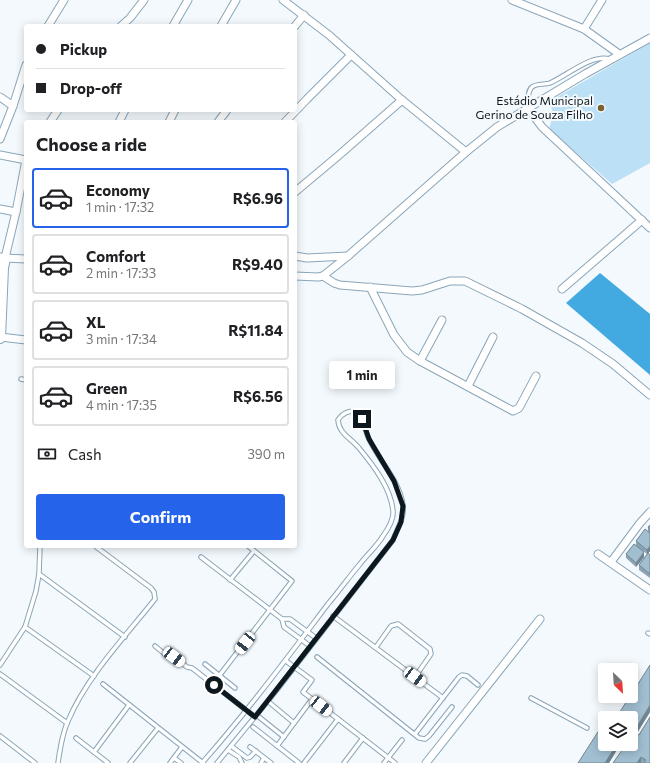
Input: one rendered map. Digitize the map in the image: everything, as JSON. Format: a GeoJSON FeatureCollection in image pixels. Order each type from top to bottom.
{"type":"FeatureCollection","features":[{"type":"Feature","properties":{"kind":"street"},"geometry":{"type":"LineString","coordinates":[[49,24],[64,0]]}},
{"type":"Feature","properties":{"kind":"street"},"geometry":{"type":"LineString","coordinates":[[123,24],[144,0]]}},
{"type":"Feature","properties":{"kind":"street"},"geometry":{"type":"LineString","coordinates":[[174,24],[188,0]]}},
{"type":"Feature","properties":{"kind":"street"},"geometry":{"type":"LineString","coordinates":[[222,24],[236,0]]}},
{"type":"Feature","properties":{"kind":"street"},"geometry":{"type":"LineString","coordinates":[[283,0],[304,15],[402,100],[466,152]]}},
{"type":"Feature","properties":{"kind":"street"},"geometry":{"type":"LineString","coordinates":[[512,0],[584,28],[620,54]]}},
{"type":"Feature","properties":{"kind":"street"},"geometry":{"type":"LineString","coordinates":[[584,28],[602,0]]}},
{"type":"Feature","properties":{"kind":"street"},"geometry":{"type":"LineString","coordinates":[[297,24],[304,15]]}},
{"type":"Feature","properties":{"kind":"street"},"geometry":{"type":"LineString","coordinates":[[297,276],[323,276],[497,127],[611,59],[650,38]]}},
{"type":"Feature","properties":{"kind":"street"},"geometry":{"type":"LineString","coordinates":[[297,109],[351,55]]}},
{"type":"Feature","properties":{"kind":"street"},"geometry":{"type":"LineString","coordinates":[[0,139],[14,106],[24,72]]}},
{"type":"Feature","properties":{"kind":"street"},"geometry":{"type":"LineString","coordinates":[[0,97],[14,106]]}},
{"type":"Feature","properties":{"kind":"street"},"geometry":{"type":"LineString","coordinates":[[297,190],[402,100]]}},
{"type":"Feature","properties":{"kind":"street"},"geometry":{"type":"LineString","coordinates":[[528,108],[542,127],[650,228]]}},
{"type":"Feature","properties":{"kind":"street"},"geometry":{"type":"LineString","coordinates":[[287,120],[295,112]]}},
{"type":"Feature","properties":{"kind":"street"},"geometry":{"type":"LineString","coordinates":[[0,155],[24,160]]}},
{"type":"Feature","properties":{"kind":"street"},"geometry":{"type":"LineString","coordinates":[[24,170],[16,212],[3,257],[0,337],[24,340]]}},
{"type":"Feature","properties":{"kind":"street"},"geometry":{"type":"LineString","coordinates":[[0,209],[16,212]]}},
{"type":"Feature","properties":{"kind":"street"},"geometry":{"type":"LineString","coordinates":[[562,289],[642,220]]}},
{"type":"Feature","properties":{"kind":"street"},"geometry":{"type":"LineString","coordinates":[[297,256],[307,258],[348,256]]}},
{"type":"Feature","properties":{"kind":"street"},"geometry":{"type":"LineString","coordinates":[[3,257],[24,259]]}},
{"type":"Feature","properties":{"kind":"street"},"geometry":{"type":"LineString","coordinates":[[323,276],[334,283],[412,291],[422,290],[450,281],[465,281],[522,309],[582,343],[613,364],[650,395]]}},
{"type":"Feature","properties":{"kind":"street"},"geometry":{"type":"LineString","coordinates":[[370,287],[394,335],[407,352],[420,361],[513,411],[516,411],[519,408],[536,376]]}},
{"type":"Feature","properties":{"kind":"street"},"geometry":{"type":"LineString","coordinates":[[420,361],[442,320]]}},
{"type":"Feature","properties":{"kind":"street"},"geometry":{"type":"LineString","coordinates":[[468,386],[493,338]]}},
{"type":"Feature","properties":{"kind":"street"},"geometry":{"type":"LineString","coordinates":[[611,562],[628,538],[650,512]]}},
{"type":"Feature","properties":{"kind":"street"},"geometry":{"type":"LineString","coordinates":[[598,554],[650,589]]}},
{"type":"Feature","properties":{"kind":"street"},"geometry":{"type":"LineString","coordinates":[[426,763],[540,619]]}},
{"type":"Feature","properties":{"kind":"lane"},"geometry":{"type":"LineString","coordinates":[[528,108],[530,91],[534,86],[551,83],[592,60],[600,58],[611,59]]}},
{"type":"Feature","properties":{"kind":"lane"},"geometry":{"type":"LineString","coordinates":[[103,684],[203,763],[286,661],[360,564],[381,539],[389,526],[393,514],[392,504],[387,489],[358,448],[338,428],[338,420],[342,414],[351,411],[358,414],[362,419],[369,439],[394,481],[403,506],[401,522],[393,540],[255,717],[217,763]]}},
{"type":"Feature","properties":{"kind":"lane"},"geometry":{"type":"LineString","coordinates":[[0,665],[24,627],[32,605],[39,574],[40,548]]}},
{"type":"Feature","properties":{"kind":"lane"},"geometry":{"type":"LineString","coordinates":[[58,763],[60,748],[67,723],[75,707],[94,676],[155,599],[151,588],[98,548]]}},
{"type":"Feature","properties":{"kind":"lane"},"geometry":{"type":"LineString","coordinates":[[219,676],[292,581],[250,548]]}},
{"type":"Feature","properties":{"kind":"lane"},"geometry":{"type":"LineString","coordinates":[[230,580],[254,551]]}},
{"type":"Feature","properties":{"kind":"lane"},"geometry":{"type":"LineString","coordinates":[[201,557],[270,611],[282,619],[290,619],[316,638]]}},
{"type":"Feature","properties":{"kind":"lane"},"geometry":{"type":"LineString","coordinates":[[39,574],[125,637]]}},
{"type":"Feature","properties":{"kind":"lane"},"geometry":{"type":"LineString","coordinates":[[333,616],[443,698]]}},
{"type":"Feature","properties":{"kind":"lane"},"geometry":{"type":"LineString","coordinates":[[282,619],[284,627],[310,646]]}},
{"type":"Feature","properties":{"kind":"lane"},"geometry":{"type":"LineString","coordinates":[[376,647],[391,626],[398,624],[432,651],[415,677]]}},
{"type":"Feature","properties":{"kind":"lane"},"geometry":{"type":"LineString","coordinates":[[24,627],[94,676]]}},
{"type":"Feature","properties":{"kind":"lane"},"geometry":{"type":"LineString","coordinates":[[155,646],[172,660],[174,657],[187,667],[192,668],[255,717]]}},
{"type":"Feature","properties":{"kind":"lane"},"geometry":{"type":"LineString","coordinates":[[317,657],[422,739],[427,738],[452,707]]}},
{"type":"Feature","properties":{"kind":"lane"},"geometry":{"type":"LineString","coordinates":[[286,661],[312,680],[303,692],[395,763]]}},
{"type":"Feature","properties":{"kind":"lane"},"geometry":{"type":"LineString","coordinates":[[205,664],[235,688]]}},
{"type":"Feature","properties":{"kind":"lane"},"geometry":{"type":"LineString","coordinates":[[0,674],[67,723]]}},
{"type":"Feature","properties":{"kind":"lane"},"geometry":{"type":"LineString","coordinates":[[415,734],[462,675],[467,676],[478,685]]}},
{"type":"Feature","properties":{"kind":"lane"},"geometry":{"type":"LineString","coordinates":[[532,698],[586,728]]}},
{"type":"Feature","properties":{"kind":"lane"},"geometry":{"type":"LineString","coordinates":[[277,746],[312,699]]}},
{"type":"Feature","properties":{"kind":"lane"},"geometry":{"type":"LineString","coordinates":[[270,703],[294,723]]}},
{"type":"Feature","properties":{"kind":"lane"},"geometry":{"type":"LineString","coordinates":[[94,752],[129,705]]}},
{"type":"Feature","properties":{"kind":"lane"},"geometry":{"type":"LineString","coordinates":[[259,717],[284,737]]}},
{"type":"Feature","properties":{"kind":"lane"},"geometry":{"type":"LineString","coordinates":[[304,763],[338,719]]}},
{"type":"Feature","properties":{"kind":"lane"},"geometry":{"type":"LineString","coordinates":[[253,727],[299,763]]}},
{"type":"Feature","properties":{"kind":"lane"},"geometry":{"type":"LineString","coordinates":[[130,763],[158,728]]}},
{"type":"Feature","properties":{"kind":"lane"},"geometry":{"type":"LineString","coordinates":[[0,736],[35,763]]}},
{"type":"Feature","properties":{"kind":"lane"},"geometry":{"type":"LineString","coordinates":[[76,738],[108,763]]}},
{"type":"Feature","properties":{"kind":"lane"},"geometry":{"type":"LineString","coordinates":[[344,763],[363,738]]}},
{"type":"Feature","properties":{"kind":"lane"},"geometry":{"type":"LineString","coordinates":[[384,763],[402,740]]}},
{"type":"Feature","properties":{"kind":"lane"},"geometry":{"type":"LineString","coordinates":[[231,746],[247,758],[256,751]]}},
{"type":"Feature","properties":{"kind":"lane"},"geometry":{"type":"LineString","coordinates":[[250,746],[271,763]]}},
{"type":"Feature","properties":{"kind":"lane"},"geometry":{"type":"LineString","coordinates":[[170,763],[182,747]]}},
{"type":"Feature","properties":{"kind":"lane"},"geometry":{"type":"LineString","coordinates":[[228,750],[239,757],[242,763]]}},
{"type":"Feature","properties":{"kind":"lane"},"geometry":{"type":"LineString","coordinates":[[174,758],[182,763]]}},
{"type":"Feature","properties":{"kind":"lane"},"geometry":{"type":"LineString","coordinates":[[261,763],[264,758]]}},
{"type":"Feature","properties":{"kind":"shaded area","name":"Estádio Municipal Gerino de Souza Filho"},"geometry":{"type":"Polygon","coordinates":[[[650,43],[650,163],[612,184],[549,129],[553,115],[550,101],[650,43]]]}},
{"type":"Feature","properties":{"kind":"water"},"geometry":{"type":"Polygon","coordinates":[[[600,273],[650,314],[650,375],[566,303],[600,273]]]}},
{"type":"Feature","properties":{"kind":"building"},"geometry":{"type":"Polygon","coordinates":[[[645,529],[650,533],[650,546],[647,550],[636,541],[645,529]]]}},
{"type":"Feature","properties":{"kind":"building"},"geometry":{"type":"Polygon","coordinates":[[[634,544],[644,552],[636,563],[626,554],[634,544]]]}},
{"type":"Feature","properties":{"kind":"building"},"geometry":{"type":"Polygon","coordinates":[[[648,553],[650,555],[650,574],[639,565],[648,553]]]}},
{"type":"Feature","properties":{"kind":"building"},"geometry":{"type":"Polygon","coordinates":[[[650,665],[650,705],[638,725],[638,711],[620,711],[626,703],[638,703],[638,684],[650,665]]]}},
{"type":"Feature","properties":{"kind":"building"},"geometry":{"type":"Polygon","coordinates":[[[650,717],[650,763],[644,763],[646,760],[641,757],[637,763],[613,763],[621,751],[638,751],[638,734],[650,717]]]}},
{"type":"Feature","properties":{"kind":"building"},"geometry":{"type":"Polygon","coordinates":[[[598,732],[598,751],[613,751],[605,763],[578,763],[598,732]]]}},
{"type":"Feature","properties":{"kind":"place","name":"Estádio Municipal Gerino de Souza Filho"},"geometry":{"type":"Point","coordinates":[601,108]}},
{"type":"Feature","properties":{"kind":"route"},"geometry":{"type":"LineString","coordinates":[[214,685],[255,717],[393,540],[401,522],[403,506],[394,481],[369,439],[364,429],[362,419]]}}]}
